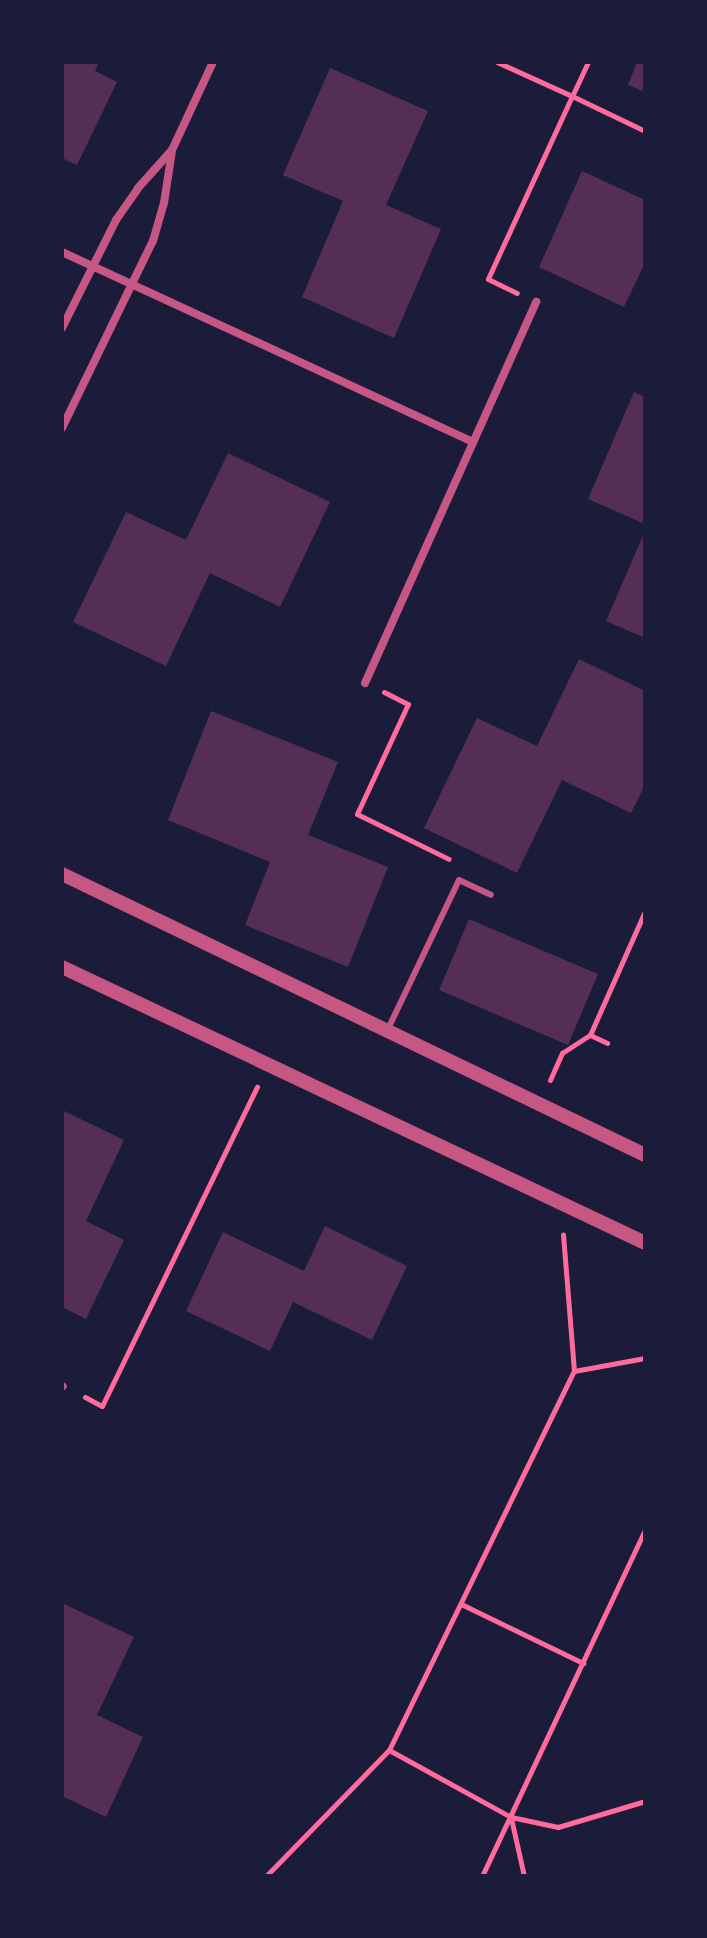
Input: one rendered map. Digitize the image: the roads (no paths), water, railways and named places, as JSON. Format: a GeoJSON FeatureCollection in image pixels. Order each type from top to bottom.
{"type":"FeatureCollection","features":[{"type":"Feature","properties":{"kind":"street"},"geometry":{"type":"LineString","coordinates":[[62,328],[123,209],[172,150],[213,62]]}},
{"type":"Feature","properties":{"kind":"street"},"geometry":{"type":"LineString","coordinates":[[62,428],[153,241],[164,203],[172,150]]}},
{"type":"Feature","properties":{"kind":"street"},"geometry":{"type":"LineString","coordinates":[[62,252],[473,442]]}},
{"type":"Feature","properties":{"kind":"street"},"geometry":{"type":"LineString","coordinates":[[365,683],[536,302]]}},
{"type":"Feature","properties":{"kind":"street"},"geometry":{"type":"LineString","coordinates":[[62,874],[645,1155]]}},
{"type":"Feature","properties":{"kind":"street"},"geometry":{"type":"LineString","coordinates":[[62,967],[645,1243]]}},
{"type":"Feature","properties":{"kind":"lane"},"geometry":{"type":"LineString","coordinates":[[386,1032],[459,880],[491,895]]}}]}
